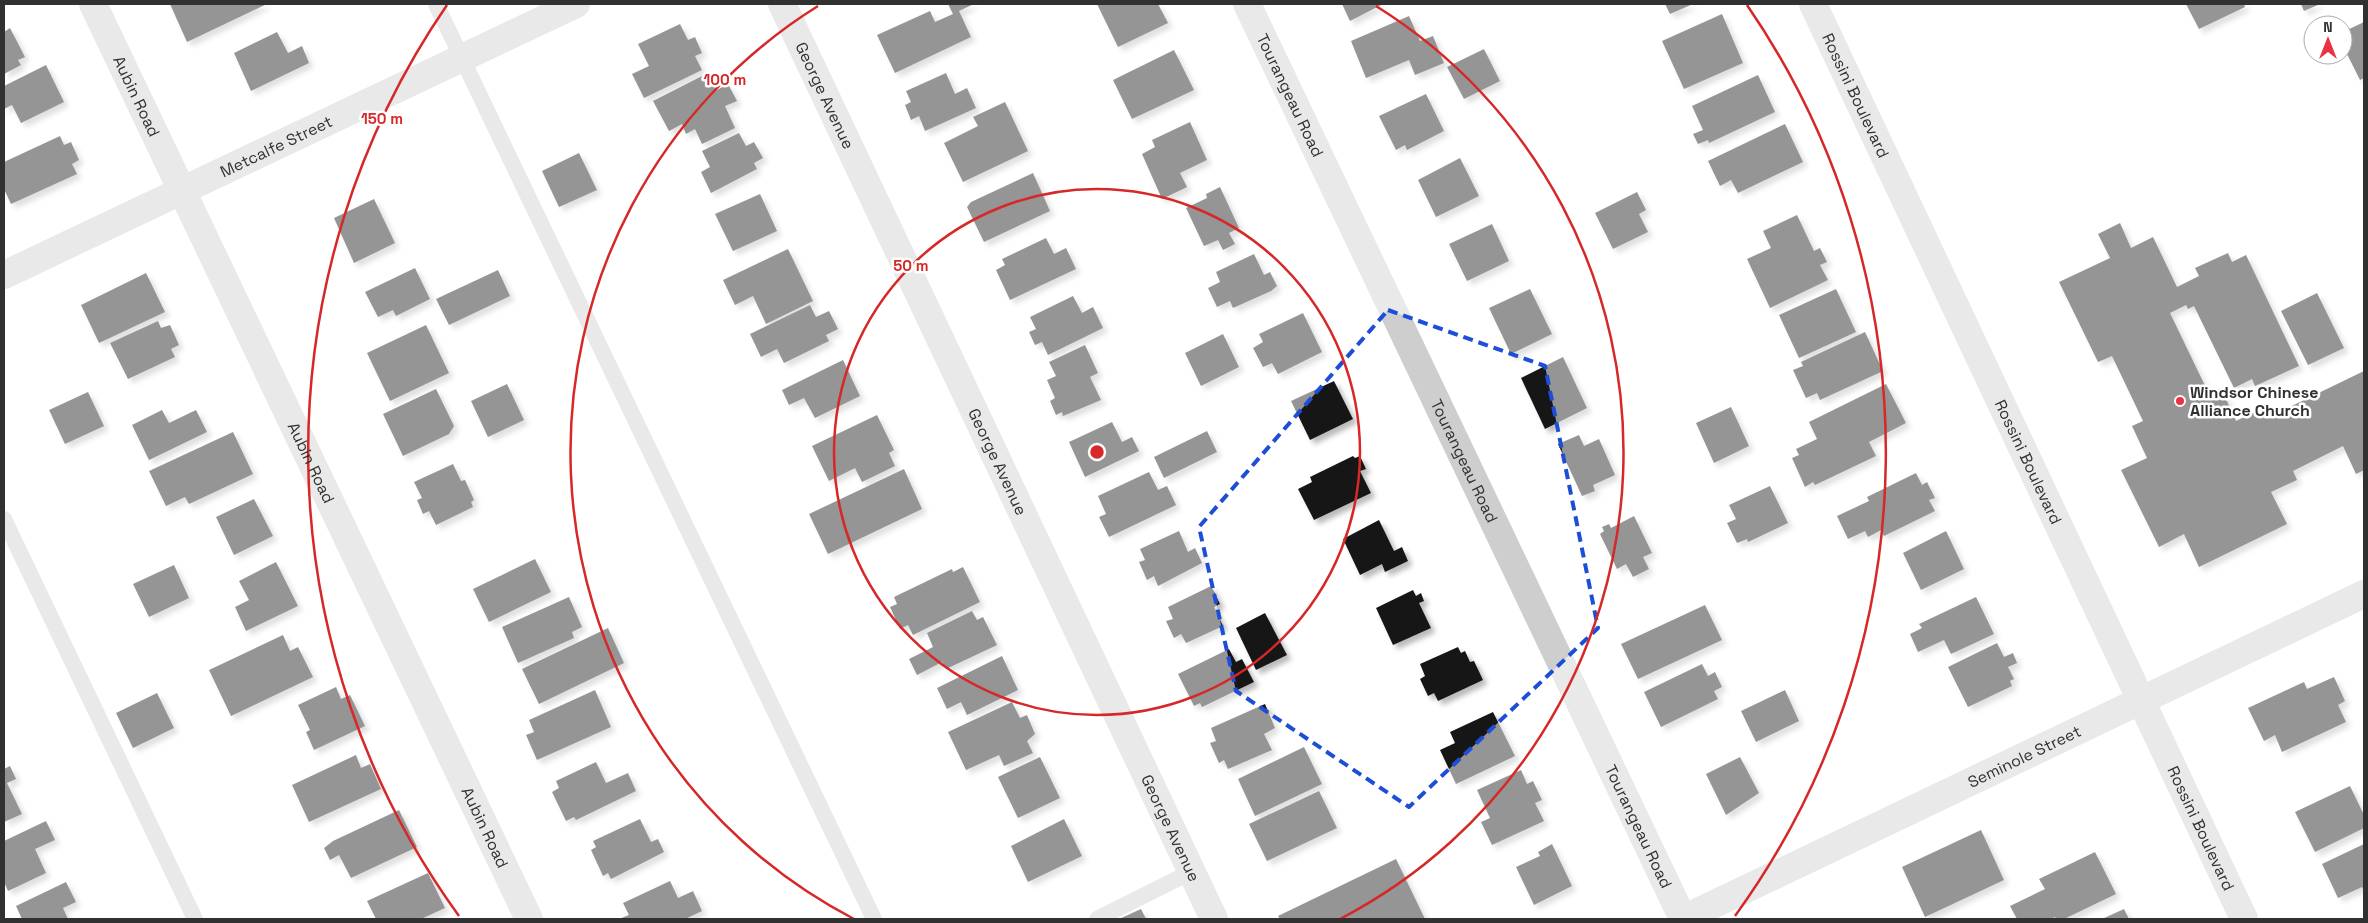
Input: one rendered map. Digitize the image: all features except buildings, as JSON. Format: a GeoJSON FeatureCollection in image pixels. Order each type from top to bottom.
{"type":"FeatureCollection","features":[{"type":"Feature","properties":{"kind":"street","name":"Aubin Road"},"geometry":{"type":"LineString","coordinates":[[93,4],[529,919]]}},
{"type":"Feature","properties":{"kind":"street","name":"Metcalfe Street"},"geometry":{"type":"LineString","coordinates":[[4,275],[576,4]]}},
{"type":"Feature","properties":{"kind":"street","name":"George Avenue"},"geometry":{"type":"LineString","coordinates":[[782,4],[1214,919]]}},
{"type":"Feature","properties":{"kind":"street","name":"Tourangeau Road"},"geometry":{"type":"LineString","coordinates":[[1247,4],[1683,919]]}},
{"type":"Feature","properties":{"kind":"street","name":"Rossini Boulevard"},"geometry":{"type":"LineString","coordinates":[[1813,4],[2244,919]]}},
{"type":"Feature","properties":{"kind":"street","name":"Seminole Street"},"geometry":{"type":"LineString","coordinates":[[1683,919],[2364,594]]}},
{"type":"Feature","properties":{"kind":"lane"},"geometry":{"type":"LineString","coordinates":[[436,4],[874,919]]}},
{"type":"Feature","properties":{"kind":"lane"},"geometry":{"type":"LineString","coordinates":[[4,519],[195,919]]}},
{"type":"Feature","properties":{"kind":"lane"},"geometry":{"type":"LineString","coordinates":[[1097,919],[1191,872]]}},
{"type":"Feature","properties":{"kind":"highlighted area"},"geometry":{"type":"Polygon","coordinates":[[[1388,310],[1545,366],[1598,628],[1409,807],[1236,691],[1199,527],[1388,310]]]}},
{"type":"Feature","properties":{"kind":"place","name":"Windsor Chinese Alliance Church"},"geometry":{"type":"Point","coordinates":[2180,401]}}]}
